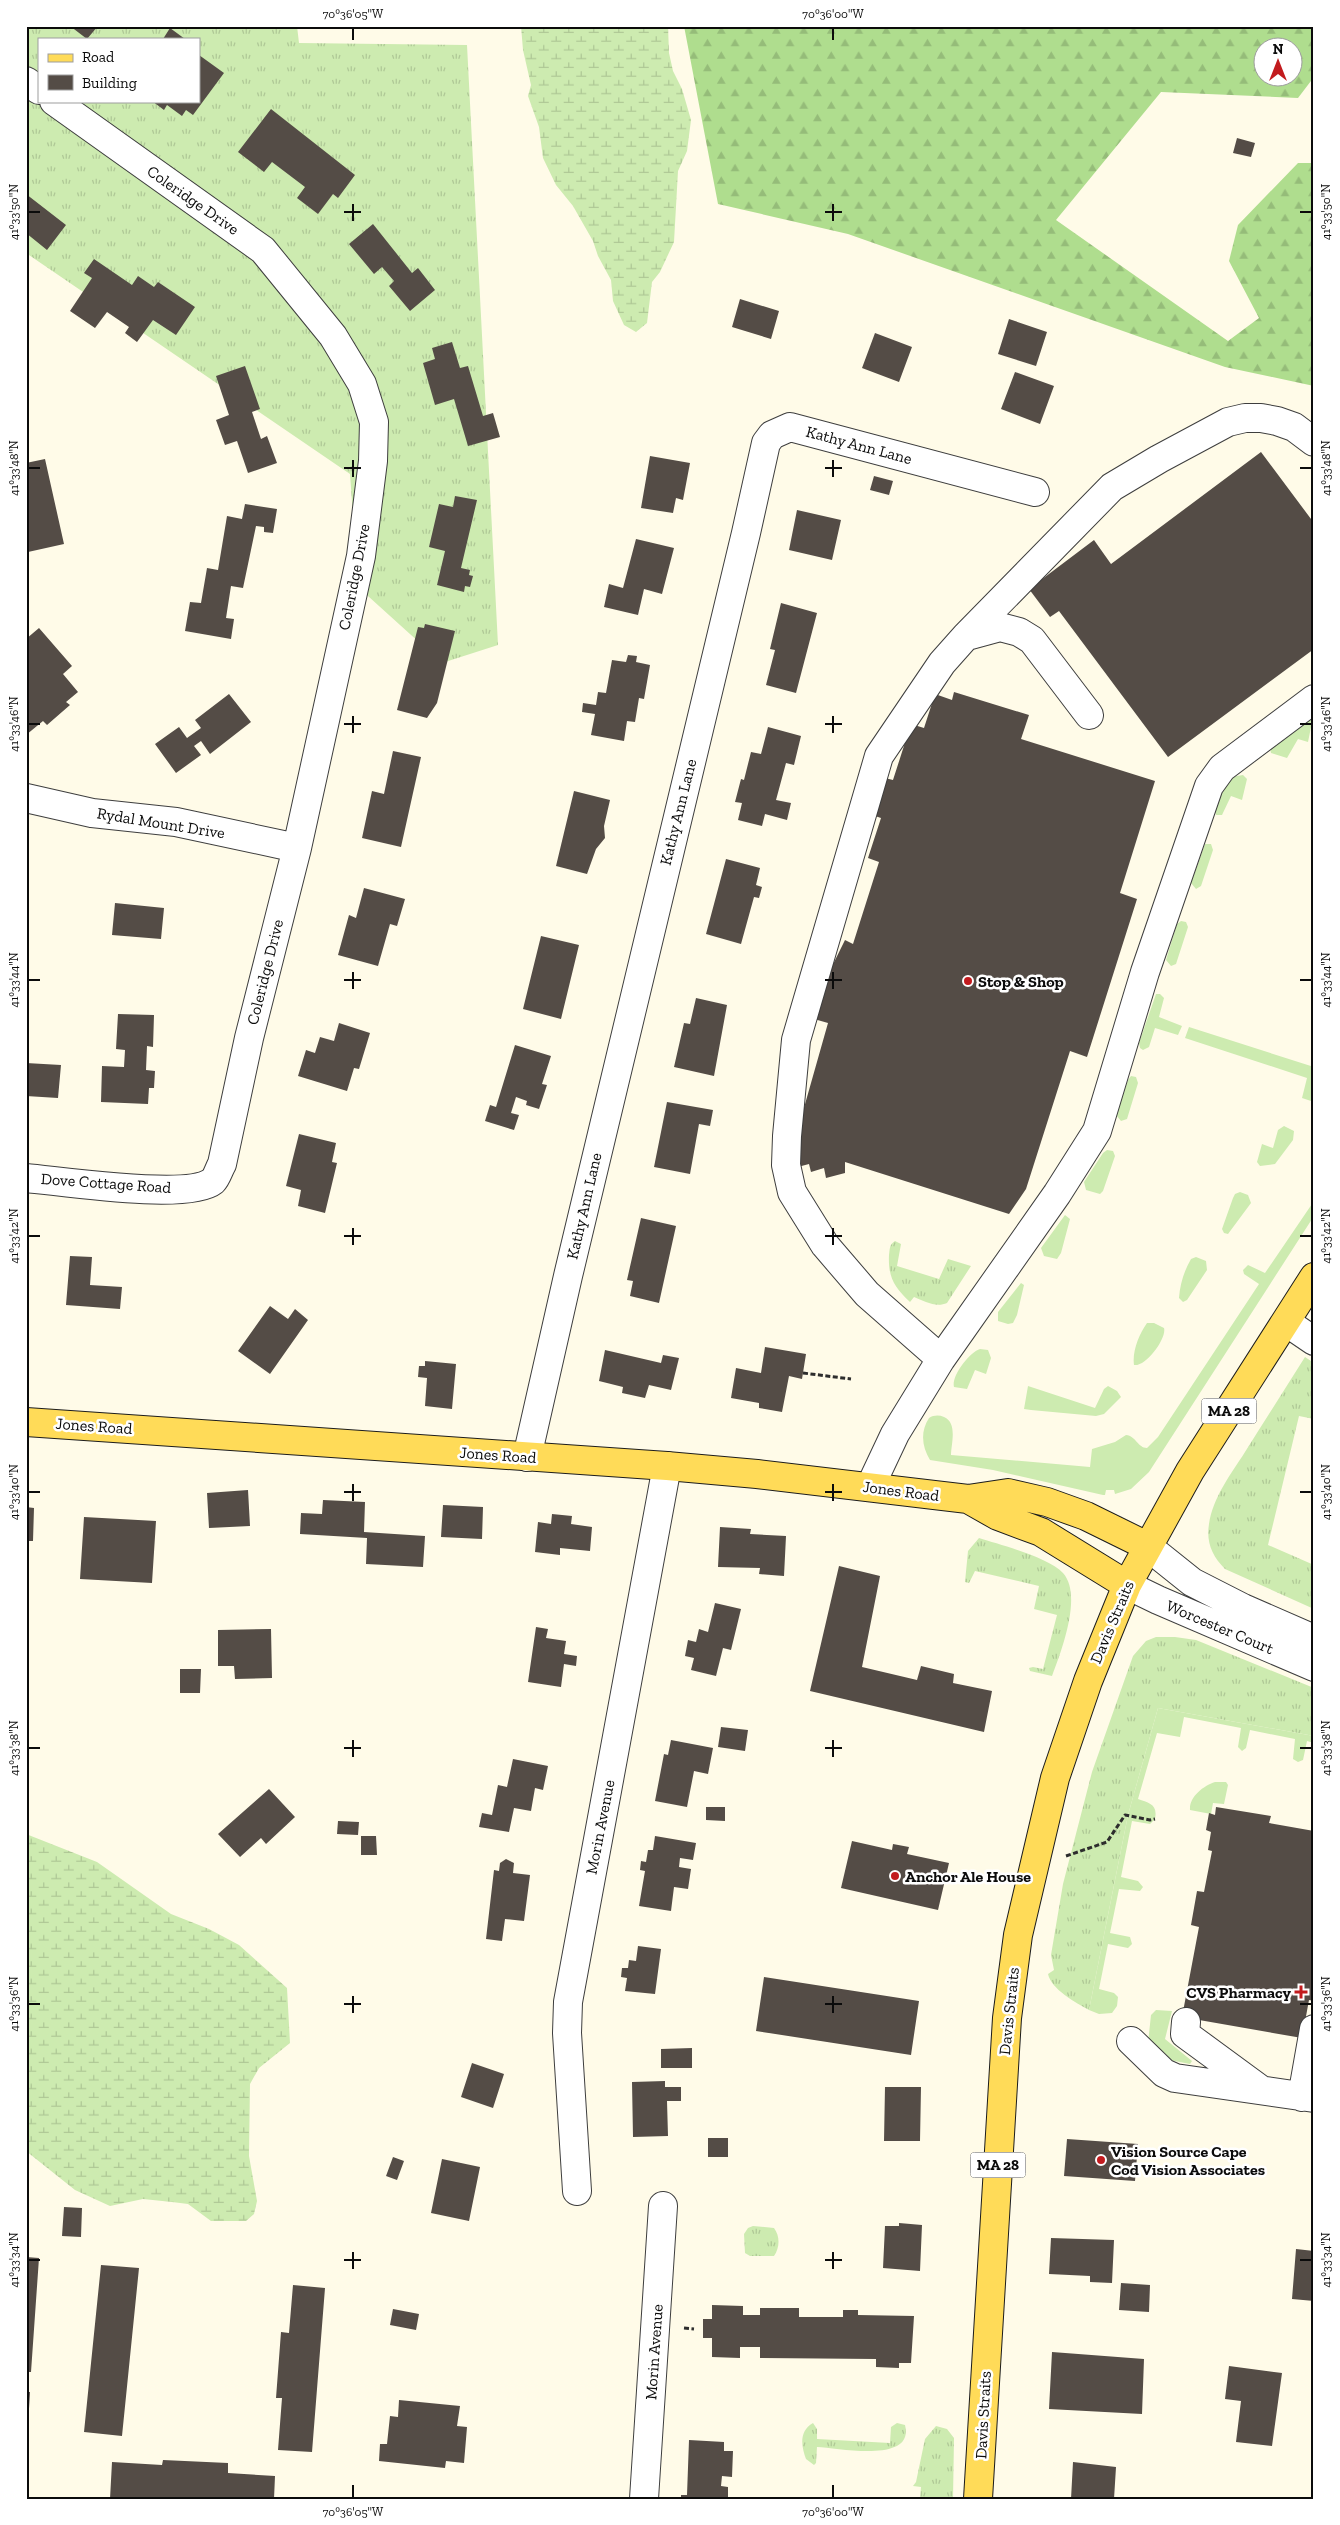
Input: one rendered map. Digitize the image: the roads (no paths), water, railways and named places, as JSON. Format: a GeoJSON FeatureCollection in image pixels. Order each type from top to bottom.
{"type":"FeatureCollection","features":[{"type":"Feature","properties":{"kind":"main road","name":"MA 28"},"geometry":{"type":"LineString","coordinates":[[1147,1546],[1190,1471],[1314,1277]]}},
{"type":"Feature","properties":{"kind":"main road","name":"Jones Road"},"geometry":{"type":"LineString","coordinates":[[26,1422],[666,1466],[968,1499],[1008,1493],[1047,1502],[1098,1521],[1147,1546]]}},
{"type":"Feature","properties":{"kind":"main road","name":"Jones Road"},"geometry":{"type":"LineString","coordinates":[[968,1499],[998,1516],[1041,1532],[1127,1585]]}},
{"type":"Feature","properties":{"kind":"main road","name":"Davis Straits"},"geometry":{"type":"LineString","coordinates":[[978,2499],[1007,2027],[1018,1935],[1055,1778],[1088,1681],[1127,1585],[1147,1546]]}},
{"type":"Feature","properties":{"kind":"street"},"geometry":{"type":"LineString","coordinates":[[26,82],[38,89]]}},
{"type":"Feature","properties":{"kind":"street","name":"Coleridge Drive"},"geometry":{"type":"LineString","coordinates":[[55,102],[263,250],[333,336],[362,384],[374,422],[374,451],[361,556],[297,848],[249,1038],[222,1164],[213,1180]]}},
{"type":"Feature","properties":{"kind":"street"},"geometry":{"type":"LineString","coordinates":[[941,1359],[867,1294],[825,1245],[792,1192],[786,1165],[796,1040],[879,756],[942,663],[1112,487],[1228,422],[1244,418],[1262,418],[1277,422],[1294,428],[1314,442]]}},
{"type":"Feature","properties":{"kind":"street","name":"Kathy Ann Lane"},"geometry":{"type":"LineString","coordinates":[[527,1457],[568,1276],[746,534],[766,443],[772,435],[790,427],[1035,492]]}},
{"type":"Feature","properties":{"kind":"street"},"geometry":{"type":"LineString","coordinates":[[966,636],[1000,627],[1019,632],[1032,640],[1090,716]]}},
{"type":"Feature","properties":{"kind":"street"},"geometry":{"type":"LineString","coordinates":[[870,1487],[895,1434],[941,1359],[1057,1194],[1097,1131],[1145,972],[1212,781],[1222,768],[1314,699]]}},
{"type":"Feature","properties":{"kind":"street","name":"Rydal Mount Drive"},"geometry":{"type":"LineString","coordinates":[[26,798],[92,813],[176,822],[297,848]]}},
{"type":"Feature","properties":{"kind":"street","name":"Dove Cottage Road"},"geometry":{"type":"LineString","coordinates":[[26,1178],[126,1188],[194,1189],[213,1180]]}},
{"type":"Feature","properties":{"kind":"street"},"geometry":{"type":"LineString","coordinates":[[1286,1322],[1314,1341]]}},
{"type":"Feature","properties":{"kind":"street","name":"Morin Avenue"},"geometry":{"type":"LineString","coordinates":[[576,2190],[566,2025],[568,2002],[666,1466]]}},
{"type":"Feature","properties":{"kind":"street","name":"Worcester Court"},"geometry":{"type":"LineString","coordinates":[[1147,1546],[1192,1582],[1243,1608],[1314,1638]]}},
{"type":"Feature","properties":{"kind":"street","name":"Worcester Court"},"geometry":{"type":"LineString","coordinates":[[1127,1585],[1314,1667]]}},
{"type":"Feature","properties":{"kind":"street"},"geometry":{"type":"LineString","coordinates":[[1186,2022],[1185,2034],[1263,2092]]}},
{"type":"Feature","properties":{"kind":"street"},"geometry":{"type":"LineString","coordinates":[[1131,2041],[1164,2073],[1175,2078],[1308,2097],[1314,2029]]}},
{"type":"Feature","properties":{"kind":"street","name":"Morin Avenue"},"geometry":{"type":"LineString","coordinates":[[644,2499],[663,2206]]}},
{"type":"Feature","properties":{"kind":"place","name":"Stop & Shop"},"geometry":{"type":"Point","coordinates":[968,981]}},
{"type":"Feature","properties":{"kind":"place","name":"Anchor Ale House"},"geometry":{"type":"Point","coordinates":[895,1876]}},
{"type":"Feature","properties":{"kind":"place","name":"CVS Pharmacy"},"geometry":{"type":"Point","coordinates":[1301,1992]}},
{"type":"Feature","properties":{"kind":"place","name":"Vision Source Cape Cod Vision Associates"},"geometry":{"type":"Point","coordinates":[1101,2160]}}]}
